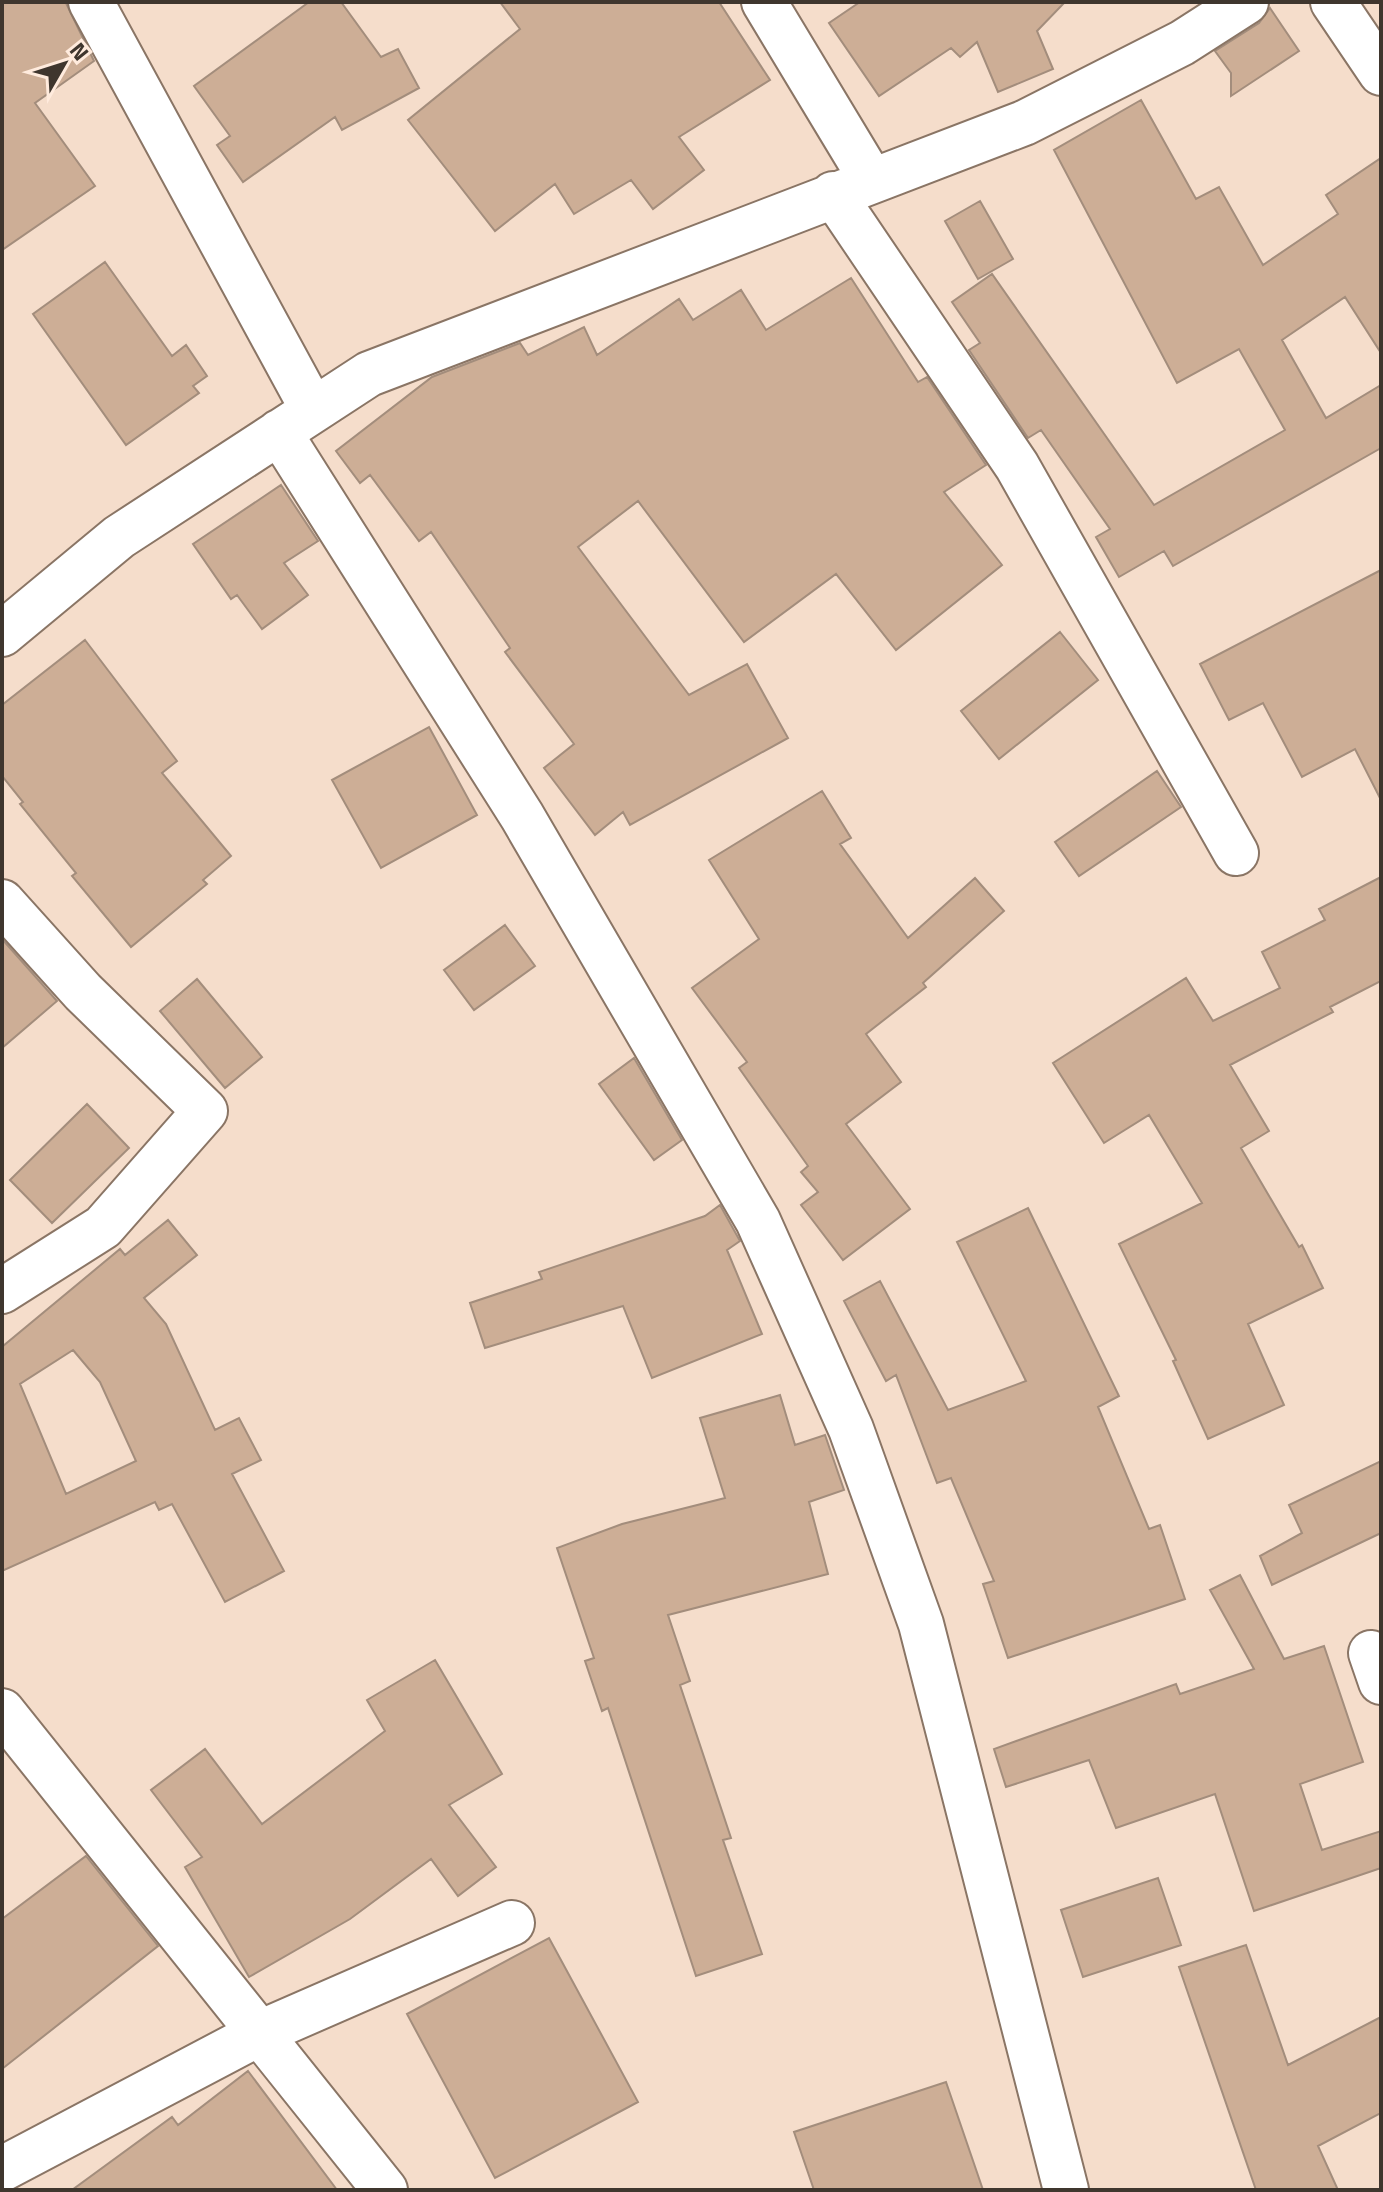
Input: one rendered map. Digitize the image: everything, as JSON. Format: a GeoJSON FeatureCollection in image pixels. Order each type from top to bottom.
{"type":"FeatureCollection","features":[{"type":"Feature","properties":{"kind":"street"},"geometry":{"type":"LineString","coordinates":[[91,2],[296,421],[758,1221],[851,1429],[921,1624],[1066,2190]]}},
{"type":"Feature","properties":{"kind":"street"},"geometry":{"type":"LineString","coordinates":[[764,2],[852,188],[1017,466],[1236,853]]}},
{"type":"Feature","properties":{"kind":"street"},"geometry":{"type":"LineString","coordinates":[[2,634],[119,537],[369,374],[1024,123],[1182,43],[1246,2]]}},
{"type":"Feature","properties":{"kind":"street"},"geometry":{"type":"LineString","coordinates":[[1333,2],[1381,73]]}},
{"type":"Feature","properties":{"kind":"street"},"geometry":{"type":"LineString","coordinates":[[2,902],[83,992],[205,1111],[103,1227],[2,1291]]}},
{"type":"Feature","properties":{"kind":"street"},"geometry":{"type":"LineString","coordinates":[[2,1711],[262,2032],[385,2190]]}},
{"type":"Feature","properties":{"kind":"street"},"geometry":{"type":"LineString","coordinates":[[2,2169],[262,2032],[512,1923]]}},
{"type":"Feature","properties":{"kind":"building"},"geometry":{"type":"Polygon","coordinates":[[[2,2],[66,3],[94,61],[35,103],[95,186],[2,250],[2,2]]]}},
{"type":"Feature","properties":{"kind":"building"},"geometry":{"type":"Polygon","coordinates":[[[309,2],[341,2],[381,57],[398,49],[419,88],[342,130],[335,117],[243,182],[217,145],[230,136],[194,86],[309,2]]]}},
{"type":"Feature","properties":{"kind":"building"},"geometry":{"type":"Polygon","coordinates":[[[500,2],[719,2],[770,80],[679,137],[704,170],[653,209],[631,180],[574,214],[555,184],[495,231],[408,120],[520,29],[500,2]]]}},
{"type":"Feature","properties":{"kind":"building"},"geometry":{"type":"Polygon","coordinates":[[[860,2],[1065,2],[1037,31],[1053,69],[998,92],[977,42],[960,57],[951,48],[879,96],[829,23],[860,2]]]}},
{"type":"Feature","properties":{"kind":"building"},"geometry":{"type":"Polygon","coordinates":[[[1270,8],[1299,51],[1231,96],[1231,73],[1215,51],[1259,23],[1270,8]]]}},
{"type":"Feature","properties":{"kind":"building"},"geometry":{"type":"Polygon","coordinates":[[[1141,100],[1196,199],[1219,187],[1263,265],[1338,214],[1326,195],[1381,158],[1381,353],[1345,297],[1282,340],[1326,418],[1381,385],[1381,448],[1173,566],[1164,551],[1119,577],[1096,537],[1110,529],[1041,430],[1028,438],[969,350],[980,343],[952,302],[992,274],[1154,505],[1285,430],[1239,349],[1177,383],[1054,150],[1141,100]]]}},
{"type":"Feature","properties":{"kind":"building"},"geometry":{"type":"Polygon","coordinates":[[[980,201],[1013,259],[978,279],[945,221],[980,201]]]}},
{"type":"Feature","properties":{"kind":"building"},"geometry":{"type":"Polygon","coordinates":[[[105,262],[172,356],[186,345],[207,376],[193,386],[199,393],[126,445],[33,314],[105,262]]]}},
{"type":"Feature","properties":{"kind":"building"},"geometry":{"type":"Polygon","coordinates":[[[851,278],[918,382],[927,377],[986,465],[944,492],[1002,565],[896,650],[836,574],[744,642],[638,501],[578,547],[689,695],[747,664],[788,738],[630,825],[623,812],[595,835],[544,768],[574,744],[505,652],[510,648],[431,532],[419,541],[370,475],[360,483],[336,451],[432,377],[520,343],[528,355],[584,327],[597,355],[679,299],[693,320],[741,290],[766,330],[851,278]]]}},
{"type":"Feature","properties":{"kind":"building"},"geometry":{"type":"Polygon","coordinates":[[[281,485],[318,541],[284,563],[308,595],[262,629],[237,595],[231,599],[193,544],[281,485]]]}},
{"type":"Feature","properties":{"kind":"building"},"geometry":{"type":"Polygon","coordinates":[[[1381,570],[1381,800],[1355,749],[1302,777],[1263,703],[1229,720],[1200,664],[1381,570]]]}},
{"type":"Feature","properties":{"kind":"building"},"geometry":{"type":"Polygon","coordinates":[[[1060,632],[1098,680],[999,759],[961,711],[1060,632]]]}},
{"type":"Feature","properties":{"kind":"building"},"geometry":{"type":"Polygon","coordinates":[[[85,640],[177,761],[162,773],[231,856],[203,880],[207,884],[131,947],[72,876],[76,873],[20,804],[23,802],[2,776],[2,705],[85,640]]]}},
{"type":"Feature","properties":{"kind":"building"},"geometry":{"type":"Polygon","coordinates":[[[429,727],[477,815],[381,868],[332,780],[429,727]]]}},
{"type":"Feature","properties":{"kind":"building"},"geometry":{"type":"Polygon","coordinates":[[[1157,771],[1181,807],[1079,876],[1055,842],[1157,771]]]}},
{"type":"Feature","properties":{"kind":"building"},"geometry":{"type":"Polygon","coordinates":[[[822,791],[851,838],[840,844],[908,938],[975,878],[1004,911],[923,983],[926,987],[866,1034],[901,1082],[846,1124],[910,1209],[843,1260],[801,1205],[818,1192],[801,1172],[808,1166],[739,1068],[747,1062],[692,988],[759,939],[709,860],[822,791]]]}},
{"type":"Feature","properties":{"kind":"building"},"geometry":{"type":"Polygon","coordinates":[[[1381,877],[1381,981],[1330,1007],[1333,1012],[1230,1065],[1269,1131],[1241,1148],[1299,1247],[1302,1245],[1323,1288],[1248,1324],[1284,1405],[1208,1439],[1173,1361],[1176,1360],[1119,1244],[1202,1203],[1149,1115],[1104,1143],[1053,1063],[1186,978],[1213,1021],[1280,988],[1262,952],[1325,920],[1319,909],[1381,877]]]}},
{"type":"Feature","properties":{"kind":"building"},"geometry":{"type":"Polygon","coordinates":[[[505,925],[535,966],[474,1010],[444,970],[505,925]]]}},
{"type":"Feature","properties":{"kind":"building"},"geometry":{"type":"Polygon","coordinates":[[[2,939],[57,1001],[2,1048],[2,939]]]}},
{"type":"Feature","properties":{"kind":"building"},"geometry":{"type":"Polygon","coordinates":[[[197,979],[262,1057],[225,1088],[160,1011],[197,979]]]}},
{"type":"Feature","properties":{"kind":"building"},"geometry":{"type":"Polygon","coordinates":[[[634,1058],[682,1140],[654,1160],[599,1084],[634,1058]]]}},
{"type":"Feature","properties":{"kind":"building"},"geometry":{"type":"Polygon","coordinates":[[[87,1104],[129,1148],[52,1223],[10,1180],[87,1104]]]}},
{"type":"Feature","properties":{"kind":"building"},"geometry":{"type":"Polygon","coordinates":[[[720,1205],[740,1241],[727,1250],[762,1334],[652,1378],[623,1306],[485,1348],[470,1303],[542,1279],[539,1272],[705,1216],[720,1205]]]}},
{"type":"Feature","properties":{"kind":"building"},"geometry":{"type":"Polygon","coordinates":[[[1028,1208],[1119,1396],[1098,1407],[1149,1529],[1160,1525],[1185,1599],[1008,1658],[983,1584],[994,1581],[951,1478],[937,1483],[896,1375],[886,1381],[844,1301],[880,1281],[948,1410],[1026,1381],[957,1242],[1028,1208]]]}},
{"type":"Feature","properties":{"kind":"building"},"geometry":{"type":"Polygon","coordinates":[[[168,1220],[197,1255],[144,1298],[166,1324],[215,1430],[239,1418],[261,1460],[232,1474],[284,1571],[225,1602],[172,1504],[159,1510],[155,1502],[2,1571],[2,1343],[3,1346],[120,1249],[125,1255],[168,1220]],[[73,1350],[20,1384],[66,1494],[136,1461],[100,1382],[73,1350]]]}},
{"type":"Feature","properties":{"kind":"building"},"geometry":{"type":"Polygon","coordinates":[[[780,1395],[795,1445],[825,1435],[844,1490],[809,1502],[828,1574],[668,1615],[690,1681],[680,1685],[731,1838],[723,1840],[762,1954],[696,1976],[608,1708],[602,1711],[585,1661],[594,1658],[557,1548],[622,1524],[725,1498],[700,1418],[780,1395]]]}},
{"type":"Feature","properties":{"kind":"building"},"geometry":{"type":"Polygon","coordinates":[[[1381,1461],[1381,1533],[1272,1585],[1260,1556],[1302,1533],[1289,1505],[1381,1461]]]}},
{"type":"Feature","properties":{"kind":"building"},"geometry":{"type":"Polygon","coordinates":[[[1240,1575],[1284,1659],[1324,1646],[1363,1762],[1300,1784],[1322,1850],[1381,1831],[1381,1868],[1254,1911],[1215,1794],[1116,1828],[1089,1760],[1006,1787],[994,1749],[1176,1684],[1180,1694],[1254,1669],[1210,1590],[1240,1575]]]}},
{"type":"Feature","properties":{"kind":"building"},"geometry":{"type":"Polygon","coordinates":[[[435,1660],[502,1774],[449,1805],[496,1867],[458,1896],[431,1859],[350,1919],[249,1977],[185,1867],[202,1857],[151,1790],[205,1749],[262,1824],[385,1731],[367,1700],[435,1660]]]}},
{"type":"Feature","properties":{"kind":"building"},"geometry":{"type":"Polygon","coordinates":[[[86,1856],[158,1946],[2,2069],[2,1919],[86,1856]]]}},
{"type":"Feature","properties":{"kind":"building"},"geometry":{"type":"Polygon","coordinates":[[[1158,1878],[1181,1945],[1083,1977],[1061,1910],[1158,1878]]]}},
{"type":"Feature","properties":{"kind":"building"},"geometry":{"type":"Polygon","coordinates":[[[549,1938],[638,2102],[495,2178],[407,2014],[549,1938]]]}},
{"type":"Feature","properties":{"kind":"building"},"geometry":{"type":"Polygon","coordinates":[[[1246,1945],[1288,2065],[1381,2017],[1381,2113],[1318,2146],[1338,2190],[1256,2190],[1179,1967],[1246,1945]]]}},
{"type":"Feature","properties":{"kind":"building"},"geometry":{"type":"Polygon","coordinates":[[[248,2071],[337,2190],[72,2190],[172,2117],[178,2125],[248,2071]]]}},
{"type":"Feature","properties":{"kind":"building"},"geometry":{"type":"Polygon","coordinates":[[[946,2082],[983,2190],[814,2190],[794,2132],[946,2082]]]}}]}
